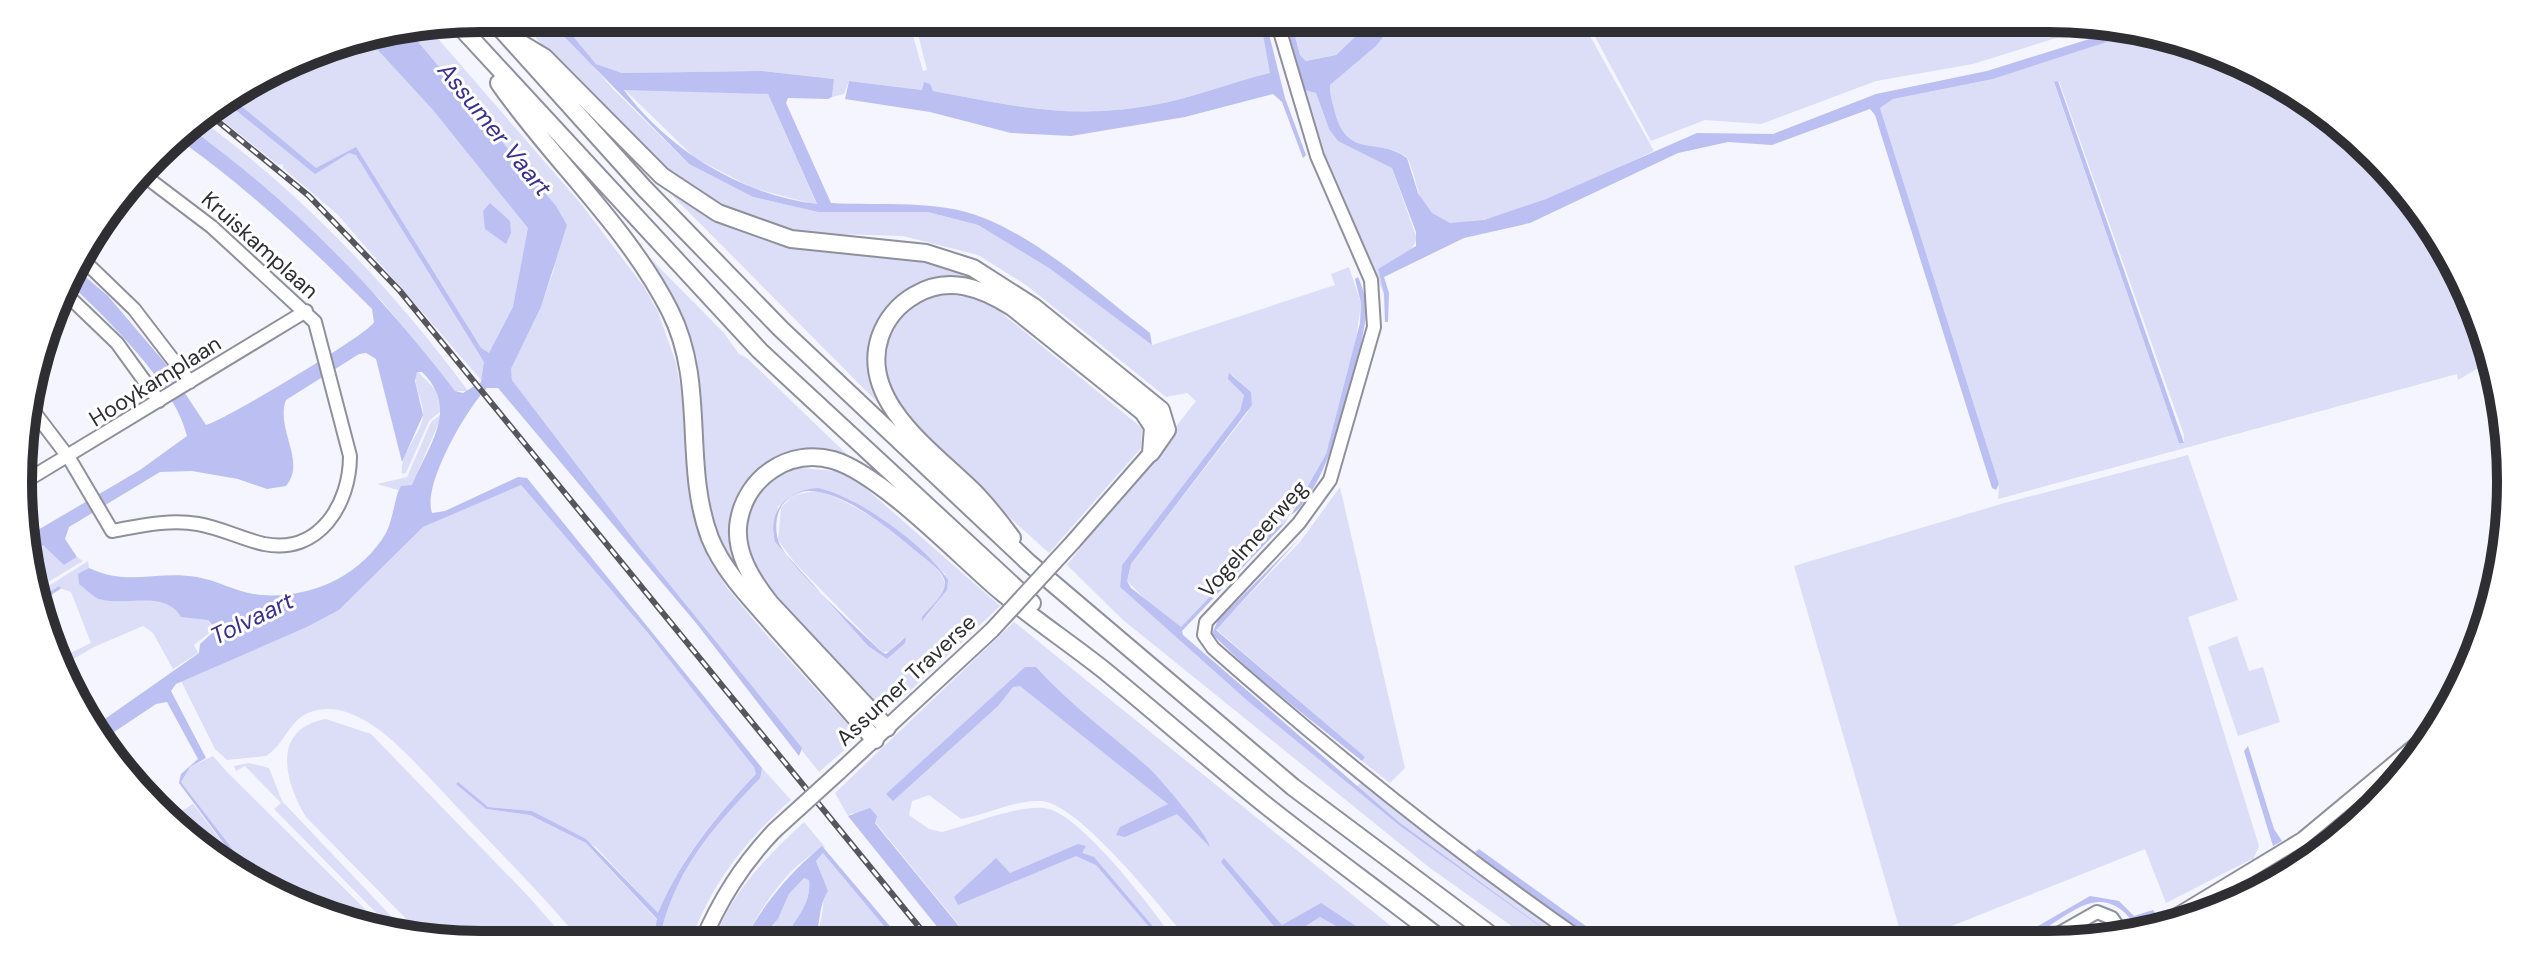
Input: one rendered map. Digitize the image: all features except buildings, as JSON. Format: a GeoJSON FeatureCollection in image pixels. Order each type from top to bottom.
{"type":"FeatureCollection","features":[{"type":"Feature","properties":{"kind":"highway"},"geometry":{"type":"LineString","coordinates":[[464,33],[521,115],[606,214],[670,311],[683,342],[693,385],[699,483],[710,538],[737,583],[881,734]]}},
{"type":"Feature","properties":{"kind":"highway"},"geometry":{"type":"LineString","coordinates":[[465,33],[760,351],[1104,670]]}},
{"type":"Feature","properties":{"kind":"highway"},"geometry":{"type":"LineString","coordinates":[[504,33],[544,57],[662,176],[718,213],[791,239],[926,253],[950,259],[993,278],[1161,410],[1167,430],[1151,453]]}},
{"type":"Feature","properties":{"kind":"highway"},"geometry":{"type":"LineString","coordinates":[[504,33],[644,188],[781,329],[1029,563],[1293,787],[1485,931]]}},
{"type":"Feature","properties":{"kind":"highway"},"geometry":{"type":"LineString","coordinates":[[1029,563],[996,515],[905,423],[885,394],[876,355],[883,329],[902,304],[922,291],[944,285],[974,287],[991,294],[1143,412],[1153,427],[1151,453]]}},
{"type":"Feature","properties":{"kind":"highway"},"geometry":{"type":"LineString","coordinates":[[881,734],[770,603],[757,586],[743,557],[738,524],[743,503],[753,486],[770,469],[791,460],[815,456],[834,460],[871,479],[1001,592],[1104,670],[1268,807],[1430,931]]}},
{"type":"Feature","properties":{"kind":"main road","name":"Assumer Traverse"},"geometry":{"type":"LineString","coordinates":[[707,931],[720,901],[740,869],[774,831],[992,630],[1151,453]]}},
{"type":"Feature","properties":{"kind":"street","name":"Vogelmeerweg"},"geometry":{"type":"LineString","coordinates":[[1280,32],[1317,156],[1371,280],[1374,327],[1330,480],[1299,523],[1206,622],[1204,635],[1213,648],[1330,751],[1492,878],[1569,931]]}},
{"type":"Feature","properties":{"kind":"street","name":"Kruiskamplaan"},"geometry":{"type":"LineString","coordinates":[[37,416],[69,458],[112,531],[146,524],[197,524],[267,545],[303,541],[319,531],[341,506],[350,477],[350,456],[315,322],[202,219],[149,179]]}},
{"type":"Feature","properties":{"kind":"street"},"geometry":{"type":"LineString","coordinates":[[88,265],[134,309],[187,384]]}},
{"type":"Feature","properties":{"kind":"street"},"geometry":{"type":"LineString","coordinates":[[71,299],[117,343],[162,399]]}},
{"type":"Feature","properties":{"kind":"street","name":"Hooykamplaan"},"geometry":{"type":"LineString","coordinates":[[32,478],[306,311]]}},
{"type":"Feature","properties":{"kind":"street"},"geometry":{"type":"LineString","coordinates":[[2187,909],[2302,839],[2405,753]]}},
{"type":"Feature","properties":{"kind":"street"},"geometry":{"type":"LineString","coordinates":[[2065,930],[2097,912],[2112,918],[2117,925]]}},
{"type":"Feature","properties":{"kind":"shaded area"},"geometry":{"type":"Polygon","coordinates":[[[531,32],[565,32],[612,88],[689,164],[753,197],[818,212],[928,212],[978,225],[1049,268],[1152,345],[1335,285],[1331,274],[1349,267],[1361,303],[1356,340],[1326,454],[1285,523],[1276,527],[1181,627],[1163,617],[1127,581],[1131,564],[1248,412],[1251,392],[1231,374],[1244,395],[1240,411],[1122,565],[1120,587],[1259,710],[1355,788],[1364,780],[1563,931],[1519,931],[1430,868],[1123,620],[1067,565],[1196,401],[1187,393],[1166,397],[1026,285],[978,255],[903,236],[805,233],[756,221],[720,206],[669,173],[531,32]]]}},
{"type":"Feature","properties":{"kind":"shaded area"},"geometry":{"type":"Polygon","coordinates":[[[570,32],[912,32],[923,71],[927,70],[918,32],[1263,32],[1272,68],[1271,73],[1164,103],[1103,111],[1075,111],[1021,107],[933,91],[924,83],[923,90],[849,81],[844,94],[832,97],[834,79],[761,71],[622,73],[596,64],[570,32]]]}},
{"type":"Feature","properties":{"kind":"shaded area"},"geometry":{"type":"Polygon","coordinates":[[[1294,32],[1360,32],[1336,55],[1306,61],[1300,55],[1294,32]]]}},
{"type":"Feature","properties":{"kind":"shaded area"},"geometry":{"type":"Polygon","coordinates":[[[1387,32],[1588,32],[1654,151],[1514,211],[1484,220],[1459,223],[1441,220],[1422,200],[1407,157],[1357,143],[1342,129],[1336,116],[1330,85],[1376,46],[1387,32]]]}},
{"type":"Feature","properties":{"kind":"shaded area"},"geometry":{"type":"Polygon","coordinates":[[[1593,32],[2027,32],[2029,37],[2035,35],[2034,32],[2073,33],[1973,64],[1876,81],[1761,124],[1705,120],[1651,141],[1593,32]]]}},
{"type":"Feature","properties":{"kind":"shaded area"},"geometry":{"type":"Polygon","coordinates":[[[435,35],[582,205],[644,287],[658,312],[676,363],[687,422],[692,505],[708,558],[727,588],[763,631],[850,727],[849,746],[819,772],[640,548],[512,380],[511,369],[541,307],[555,266],[481,380],[338,215],[283,168],[283,164],[278,165],[222,120],[222,115],[257,92],[309,66],[365,47],[435,35]]]}},
{"type":"Feature","properties":{"kind":"shaded area"},"geometry":{"type":"Polygon","coordinates":[[[2110,41],[2164,47],[2220,66],[2272,92],[2321,125],[2385,185],[2421,232],[2451,283],[2482,366],[2458,380],[2457,374],[1998,499],[1999,484],[1880,108],[1893,99],[1993,79],[2110,41]],[[2059,81],[2054,83],[2179,443],[2184,443],[2184,435],[2059,81]]]}},
{"type":"Feature","properties":{"kind":"shaded area"},"geometry":{"type":"Polygon","coordinates":[[[624,89],[768,94],[817,205],[753,188],[695,158],[624,89]]]}},
{"type":"Feature","properties":{"kind":"shaded area"},"geometry":{"type":"Polygon","coordinates":[[[1304,90],[1316,93],[1329,129],[1392,168],[1417,239],[1411,250],[1378,269],[1384,294],[1352,226],[1300,94],[1304,90]]]}},
{"type":"Feature","properties":{"kind":"shaded area"},"geometry":{"type":"Polygon","coordinates":[[[208,125],[310,211],[409,316],[468,391],[455,391],[381,300],[196,135],[208,125]]]}},
{"type":"Feature","properties":{"kind":"shaded area"},"geometry":{"type":"Polygon","coordinates":[[[650,173],[721,219],[767,239],[803,247],[914,255],[955,268],[993,288],[961,277],[932,280],[916,286],[888,309],[872,341],[870,359],[873,386],[886,411],[650,173]]]}},
{"type":"Feature","properties":{"kind":"shaded area"},"geometry":{"type":"Polygon","coordinates":[[[647,255],[724,333],[739,354],[747,358],[859,466],[842,458],[821,457],[767,466],[747,480],[739,491],[730,519],[731,549],[739,576],[716,536],[709,513],[697,379],[677,312],[647,255]]]}},
{"type":"Feature","properties":{"kind":"shaded area"},"geometry":{"type":"Polygon","coordinates":[[[942,294],[974,298],[998,310],[1142,428],[1141,448],[1049,553],[943,455],[907,413],[891,386],[886,353],[893,328],[902,315],[914,306],[942,294]]]}},
{"type":"Feature","properties":{"kind":"shaded area"},"geometry":{"type":"Polygon","coordinates":[[[417,371],[441,395],[442,410],[429,421],[406,473],[402,474],[404,459],[423,415],[416,383],[417,371]]]}},
{"type":"Feature","properties":{"kind":"shaded area"},"geometry":{"type":"Polygon","coordinates":[[[443,413],[412,485],[398,490],[377,484],[407,477],[431,422],[443,413]]]}},
{"type":"Feature","properties":{"kind":"shaded area"},"geometry":{"type":"Polygon","coordinates":[[[2188,455],[2238,600],[2188,617],[2259,846],[2252,862],[2252,859],[2166,903],[2145,849],[1939,931],[1900,931],[1794,566],[2001,504],[2188,455]]]}},
{"type":"Feature","properties":{"kind":"shaded area"},"geometry":{"type":"Polygon","coordinates":[[[801,468],[836,471],[862,485],[1000,606],[896,704],[878,702],[853,682],[776,596],[754,561],[748,542],[747,523],[753,504],[767,485],[801,468]],[[808,489],[793,498],[803,493],[819,492],[849,504],[891,530],[941,574],[945,585],[942,594],[923,621],[947,590],[945,574],[916,545],[883,520],[847,500],[828,493],[808,489]],[[793,498],[778,506],[773,533],[775,542],[868,646],[887,659],[904,637],[890,651],[882,652],[795,563],[778,540],[781,508],[793,498]]]}},
{"type":"Feature","properties":{"kind":"shaded area"},"geometry":{"type":"Polygon","coordinates":[[[521,485],[648,633],[755,767],[756,774],[726,806],[688,857],[658,914],[596,847],[532,811],[488,807],[457,784],[486,809],[530,815],[586,843],[657,920],[655,931],[572,931],[419,767],[386,735],[350,713],[326,709],[304,715],[266,756],[227,760],[215,749],[181,681],[339,610],[423,527],[521,485]]]}},
{"type":"Feature","properties":{"kind":"shaded area"},"geometry":{"type":"Polygon","coordinates":[[[1340,487],[1405,768],[1390,783],[1362,761],[1365,757],[1216,629],[1300,542],[1340,487]]]}},
{"type":"Feature","properties":{"kind":"shaded area"},"geometry":{"type":"Polygon","coordinates":[[[43,545],[56,554],[64,565],[77,557],[83,561],[44,584],[37,548],[43,545]]]}},
{"type":"Feature","properties":{"kind":"shaded area"},"geometry":{"type":"Polygon","coordinates":[[[88,561],[89,568],[79,574],[83,584],[176,600],[206,618],[213,630],[194,645],[198,653],[173,669],[153,633],[143,626],[69,661],[66,655],[91,643],[71,592],[59,588],[47,596],[45,588],[88,561]]]}},
{"type":"Feature","properties":{"kind":"shaded area"},"geometry":{"type":"Polygon","coordinates":[[[1014,622],[1397,931],[1363,931],[1321,904],[1282,925],[1224,858],[1277,930],[1181,931],[1120,860],[1076,819],[1056,806],[1030,801],[961,819],[929,795],[912,801],[909,815],[929,829],[942,832],[993,816],[1033,808],[1044,808],[1059,814],[1097,845],[1168,931],[961,931],[875,822],[852,813],[848,816],[835,793],[1014,622]]]}},
{"type":"Feature","properties":{"kind":"shaded area"},"geometry":{"type":"Polygon","coordinates":[[[2237,636],[2249,671],[2263,667],[2280,722],[2238,736],[2208,647],[2237,636]]]}},
{"type":"Feature","properties":{"kind":"shaded area"},"geometry":{"type":"Polygon","coordinates":[[[326,719],[371,734],[559,931],[452,930],[412,925],[306,817],[292,789],[287,759],[296,734],[308,725],[326,719]]]}},
{"type":"Feature","properties":{"kind":"shaded area"},"geometry":{"type":"Polygon","coordinates":[[[213,756],[374,918],[309,897],[242,861],[181,782],[190,767],[213,756]]]}},
{"type":"Feature","properties":{"kind":"shaded area"},"geometry":{"type":"Polygon","coordinates":[[[249,763],[269,768],[282,801],[397,923],[383,920],[274,809],[281,803],[245,766],[236,771],[234,766],[249,763]]]}},
{"type":"Feature","properties":{"kind":"shaded area"},"geometry":{"type":"Polygon","coordinates":[[[762,768],[791,800],[731,865],[708,902],[695,931],[662,931],[673,895],[696,854],[759,778],[762,768]]]}},
{"type":"Feature","properties":{"kind":"shaded area"},"geometry":{"type":"Polygon","coordinates":[[[193,804],[232,855],[208,838],[179,813],[193,804]]]}},
{"type":"Feature","properties":{"kind":"shaded area"},"geometry":{"type":"Polygon","coordinates":[[[804,822],[825,847],[787,876],[749,931],[718,931],[739,893],[775,850],[804,822]]]}},
{"type":"Feature","properties":{"kind":"shaded area"},"geometry":{"type":"Polygon","coordinates":[[[823,853],[831,859],[889,931],[818,931],[823,891],[816,861],[823,853]]]}},
{"type":"Feature","properties":{"kind":"shaded area"},"geometry":{"type":"Polygon","coordinates":[[[804,878],[809,880],[807,899],[790,931],[767,931],[778,919],[789,894],[804,878]]]}},
{"type":"Feature","properties":{"kind":"shaded area"},"geometry":{"type":"Polygon","coordinates":[[[1320,917],[1344,931],[1298,931],[1320,917]]]}},
{"type":"Feature","properties":{"kind":"water"},"geometry":{"type":"Polygon","coordinates":[[[560,32],[570,32],[596,64],[622,73],[761,71],[834,79],[832,97],[828,99],[788,98],[786,103],[831,203],[947,208],[1007,228],[1050,255],[1150,333],[1152,345],[1049,268],[978,225],[928,212],[818,212],[753,197],[689,164],[560,32]],[[624,90],[663,132],[685,151],[710,166],[762,191],[817,204],[768,94],[624,90]]]}},
{"type":"Feature","properties":{"kind":"water"},"geometry":{"type":"Polygon","coordinates":[[[1263,32],[1268,32],[1285,98],[1306,155],[1303,158],[1282,102],[1273,94],[1185,117],[1071,136],[1011,133],[930,112],[845,99],[849,81],[922,90],[924,82],[930,84],[933,91],[993,102],[1048,110],[1103,111],[1164,103],[1270,73],[1263,32]]]}},
{"type":"Feature","properties":{"kind":"water"},"geometry":{"type":"Polygon","coordinates":[[[1289,32],[1294,32],[1300,55],[1306,61],[1336,55],[1360,32],[1387,32],[1376,46],[1330,85],[1336,116],[1349,138],[1357,143],[1397,152],[1407,158],[1418,193],[1432,213],[1450,223],[1484,220],[1546,199],[1697,133],[1773,134],[1876,94],[1987,71],[2101,35],[2145,43],[2110,41],[1993,79],[1893,99],[1880,108],[1999,484],[1996,490],[1992,488],[1875,115],[1870,109],[1772,145],[1728,142],[1678,153],[1530,223],[1464,238],[1384,277],[1389,293],[1388,322],[1385,322],[1384,294],[1378,269],[1416,246],[1416,232],[1392,168],[1338,141],[1329,129],[1316,93],[1304,90],[1289,32]]]}},
{"type":"Feature","properties":{"kind":"water","name":"Tolvaart"},"geometry":{"type":"Polygon","coordinates":[[[414,37],[556,206],[567,225],[541,307],[511,369],[512,380],[640,548],[802,748],[799,756],[696,623],[498,388],[487,388],[458,429],[440,466],[431,500],[432,513],[445,511],[518,477],[527,478],[762,768],[760,778],[696,854],[673,895],[662,931],[655,931],[657,919],[586,843],[530,815],[486,809],[456,784],[458,782],[488,807],[532,811],[586,839],[658,913],[700,839],[756,774],[754,767],[648,633],[521,485],[423,527],[339,610],[176,684],[171,691],[206,758],[190,767],[181,782],[242,861],[233,855],[179,783],[181,774],[198,759],[167,702],[156,704],[110,734],[102,721],[199,653],[200,644],[211,634],[212,625],[208,620],[181,617],[174,609],[155,601],[99,599],[79,584],[78,574],[89,568],[103,574],[130,577],[182,575],[253,594],[279,595],[315,588],[348,573],[363,561],[386,533],[401,486],[412,485],[433,441],[438,427],[439,400],[422,372],[417,372],[415,381],[423,415],[402,462],[376,359],[366,353],[359,354],[286,400],[284,422],[293,466],[286,486],[267,489],[238,479],[192,471],[160,472],[69,527],[65,539],[77,557],[64,565],[43,545],[37,548],[35,532],[140,470],[187,436],[169,395],[154,374],[75,289],[83,274],[108,296],[165,363],[206,425],[295,376],[374,322],[372,309],[301,240],[185,144],[197,134],[262,185],[331,248],[395,317],[455,391],[463,393],[481,382],[484,362],[356,155],[349,153],[315,174],[233,108],[240,105],[316,168],[356,147],[481,348],[489,353],[513,307],[528,228],[433,110],[374,45],[414,37]]]}},
{"type":"Feature","properties":{"kind":"water"},"geometry":{"type":"Polygon","coordinates":[[[2058,81],[2184,443],[2179,443],[2054,82],[2058,81]]]}},
{"type":"Feature","properties":{"kind":"water"},"geometry":{"type":"Polygon","coordinates":[[[490,203],[510,221],[511,233],[506,244],[485,229],[483,211],[490,203]]]}},
{"type":"Feature","properties":{"kind":"water"},"geometry":{"type":"Polygon","coordinates":[[[1358,277],[1366,313],[1358,360],[1341,422],[1318,480],[1305,502],[1291,515],[1326,454],[1360,323],[1361,303],[1355,279],[1358,277]]]}},
{"type":"Feature","properties":{"kind":"water"},"geometry":{"type":"Polygon","coordinates":[[[1229,373],[1251,392],[1252,405],[1131,564],[1127,581],[1131,588],[1181,627],[1276,527],[1285,523],[1182,631],[1183,635],[1400,823],[1547,931],[1399,825],[1249,702],[1120,587],[1122,565],[1240,411],[1244,395],[1228,379],[1229,373]]]}},
{"type":"Feature","properties":{"kind":"water"},"geometry":{"type":"Polygon","coordinates":[[[818,488],[871,512],[924,552],[948,580],[947,590],[922,621],[945,587],[944,578],[937,569],[888,528],[849,503],[828,494],[809,491],[793,495],[818,488]]]}},
{"type":"Feature","properties":{"kind":"water"},"geometry":{"type":"Polygon","coordinates":[[[793,495],[780,509],[776,522],[778,541],[787,556],[775,542],[774,520],[782,504],[793,495]]]}},
{"type":"Feature","properties":{"kind":"water"},"geometry":{"type":"Polygon","coordinates":[[[1300,538],[1216,630],[1365,757],[1362,761],[1258,678],[1212,634],[1218,620],[1300,538]]]}},
{"type":"Feature","properties":{"kind":"water"},"geometry":{"type":"Polygon","coordinates":[[[819,592],[882,652],[886,654],[906,637],[905,643],[887,659],[868,646],[819,592]]]}},
{"type":"Feature","properties":{"kind":"water"},"geometry":{"type":"Polygon","coordinates":[[[1025,667],[1036,667],[1077,708],[1151,770],[1194,821],[1210,847],[1177,814],[1125,837],[1116,835],[1120,827],[1168,804],[1020,686],[1013,687],[998,706],[893,801],[886,794],[1025,667]]]}},
{"type":"Feature","properties":{"kind":"water"},"geometry":{"type":"Polygon","coordinates":[[[2248,746],[2274,829],[2282,841],[2273,846],[2244,751],[2248,746]]]}},
{"type":"Feature","properties":{"kind":"water"},"geometry":{"type":"Polygon","coordinates":[[[870,808],[877,816],[875,823],[963,931],[941,931],[848,816],[870,808]]]}},
{"type":"Feature","properties":{"kind":"water"},"geometry":{"type":"Polygon","coordinates":[[[1078,844],[1086,846],[1082,853],[1094,857],[1157,931],[1153,931],[1096,865],[1076,856],[958,905],[954,897],[996,858],[1010,873],[1078,844]]]}},
{"type":"Feature","properties":{"kind":"water"},"geometry":{"type":"Polygon","coordinates":[[[822,846],[894,931],[888,931],[823,853],[816,861],[828,891],[817,931],[790,931],[807,899],[809,880],[804,878],[789,894],[778,919],[767,931],[750,931],[777,891],[822,846]]]}},
{"type":"Feature","properties":{"kind":"water"},"geometry":{"type":"Polygon","coordinates":[[[1479,849],[1593,931],[1583,931],[1542,904],[1475,852],[1479,849]]]}},
{"type":"Feature","properties":{"kind":"water"},"geometry":{"type":"Polygon","coordinates":[[[1224,858],[1282,925],[1321,903],[1364,931],[1344,931],[1320,917],[1298,931],[1276,931],[1221,862],[1224,858]]]}},
{"type":"Feature","properties":{"kind":"water"},"geometry":{"type":"Polygon","coordinates":[[[2090,896],[2119,901],[2134,916],[2153,910],[2156,914],[2133,922],[2117,907],[2104,902],[2091,903],[2041,931],[2029,931],[2090,896]]]}},
{"type":"Feature","properties":{"kind":"waterway"},"geometry":{"type":"LineString","coordinates":[[47,596],[59,588]]}},
{"type":"Feature","properties":{"kind":"railway"},"geometry":{"type":"LineString","coordinates":[[216,120],[309,196],[400,291],[922,931]]}},
{"type":"Feature","properties":{"kind":"water label","name":"Assumer Vaart"},"geometry":{"type":"Point","coordinates":[495,129]}}]}
